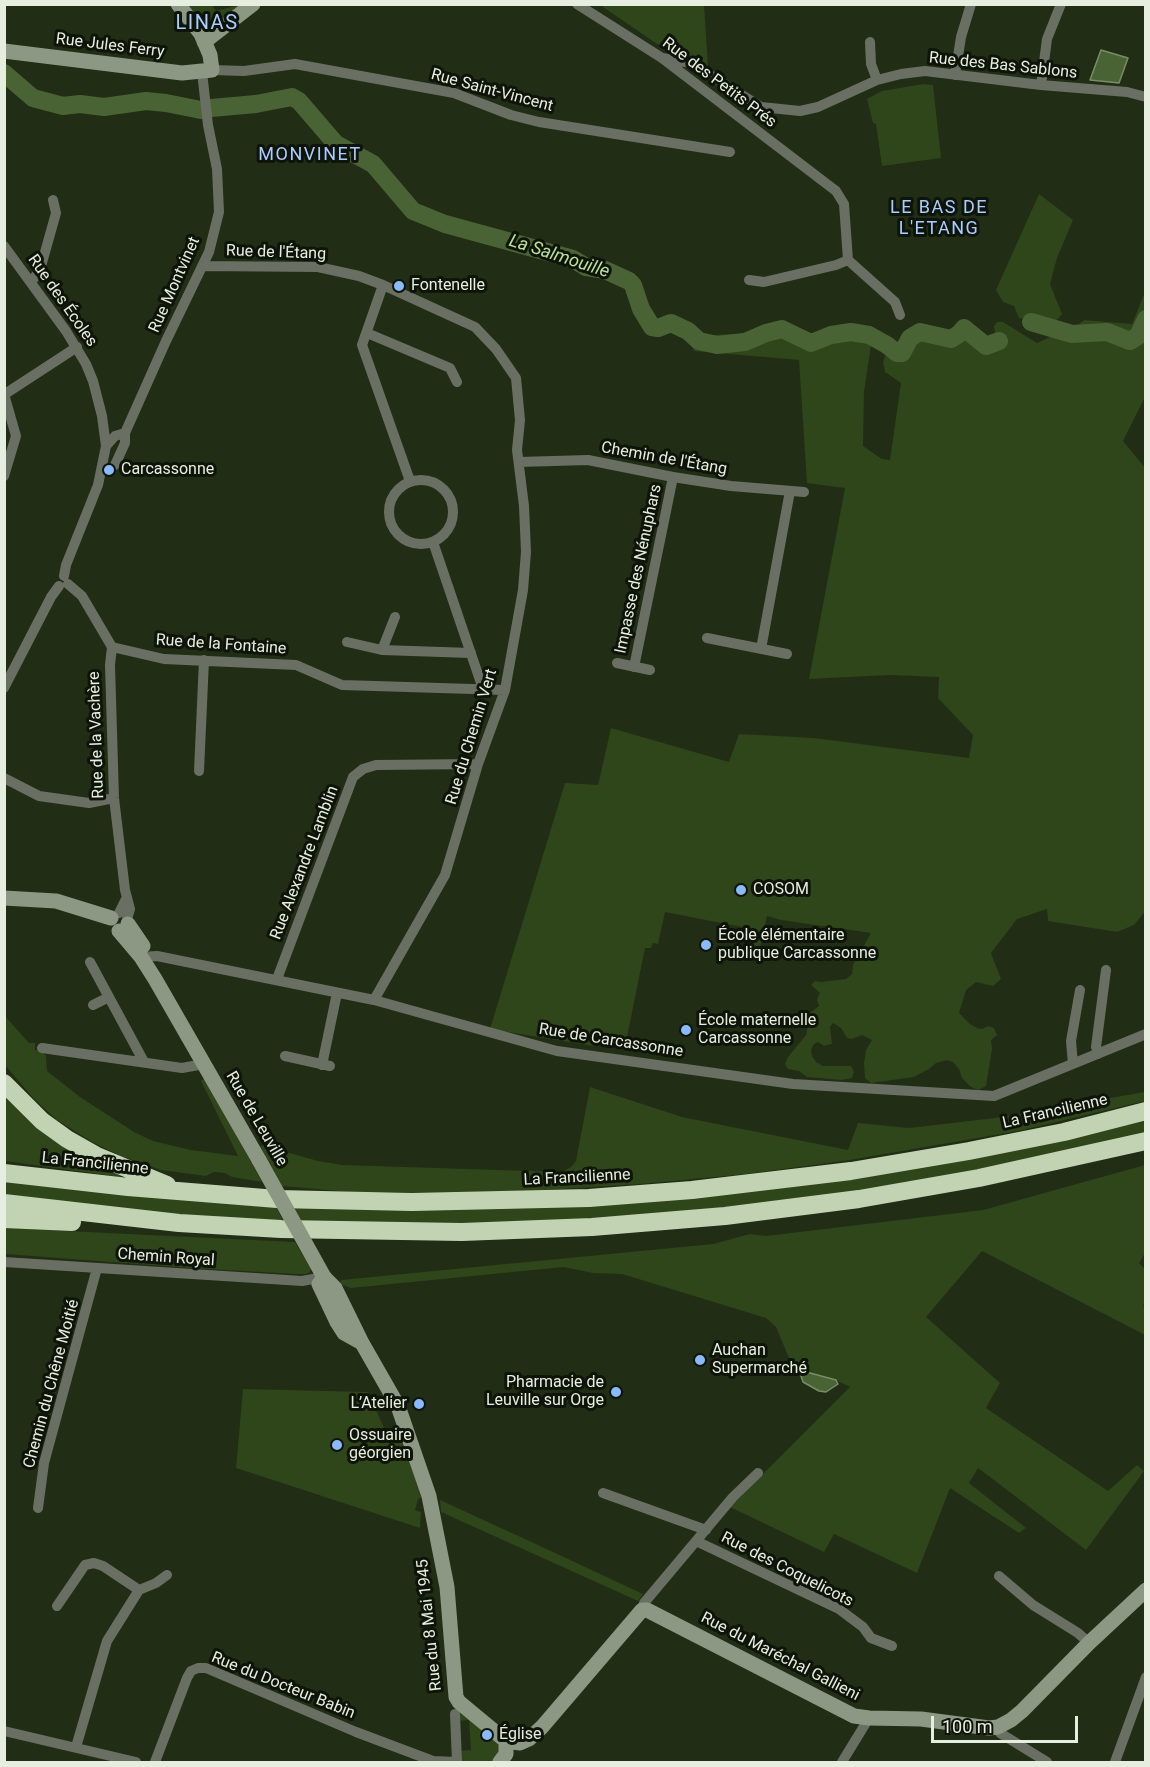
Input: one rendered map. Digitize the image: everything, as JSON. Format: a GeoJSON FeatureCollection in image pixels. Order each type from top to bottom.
{"type":"FeatureCollection","features":[{"type":"Feature","properties":{"kind":"highway"},"geometry":{"type":"LineString","coordinates":[[4,1083],[42,1121],[67,1139],[97,1156],[186,1193]]}},
{"type":"Feature","properties":{"kind":"highway","name":"La Francilienne"},"geometry":{"type":"LineString","coordinates":[[4,1173],[186,1193],[277,1199],[412,1202],[527,1200],[657,1193],[872,1168],[1054,1134],[1146,1111]]}},
{"type":"Feature","properties":{"kind":"highway"},"geometry":{"type":"LineString","coordinates":[[4,1203],[179,1223],[341,1231],[538,1230],[672,1221],[773,1211],[859,1199],[979,1178],[1146,1140]]}},
{"type":"Feature","properties":{"kind":"highway"},"geometry":{"type":"LineString","coordinates":[[4,1219],[155,1225],[179,1223]]}},
{"type":"Feature","properties":{"kind":"street"},"geometry":{"type":"LineString","coordinates":[[178,4],[201,34],[210,55],[207,71]]}},
{"type":"Feature","properties":{"kind":"street"},"geometry":{"type":"LineString","coordinates":[[204,42],[253,4]]}},
{"type":"Feature","properties":{"kind":"street","name":"Rue des Petits Prés"},"geometry":{"type":"LineString","coordinates":[[577,4],[662,58],[837,192],[844,204],[848,260]]}},
{"type":"Feature","properties":{"kind":"street"},"geometry":{"type":"LineString","coordinates":[[955,75],[961,37],[971,4]]}},
{"type":"Feature","properties":{"kind":"street"},"geometry":{"type":"LineString","coordinates":[[1041,86],[1047,39],[1061,4]]}},
{"type":"Feature","properties":{"kind":"street"},"geometry":{"type":"LineString","coordinates":[[870,42],[871,64],[877,80]]}},
{"type":"Feature","properties":{"kind":"street","name":"Rue Jules Ferry"},"geometry":{"type":"LineString","coordinates":[[4,51],[182,73],[207,71]]}},
{"type":"Feature","properties":{"kind":"street","name":"Rue des Bas Sablons"},"geometry":{"type":"LineString","coordinates":[[662,58],[691,63],[761,107],[800,111],[809,110],[877,80],[925,71],[1041,86],[1127,92],[1146,97]]}},
{"type":"Feature","properties":{"kind":"street","name":"Rue Saint-Vincent"},"geometry":{"type":"LineString","coordinates":[[207,71],[244,71],[295,64],[454,93],[511,115],[539,122],[730,152]]}},
{"type":"Feature","properties":{"kind":"street","name":"Rue Montvinet"},"geometry":{"type":"LineString","coordinates":[[115,465],[125,443],[126,433],[166,341],[209,252],[219,212],[217,169],[204,96],[207,71]]}},
{"type":"Feature","properties":{"kind":"street"},"geometry":{"type":"LineString","coordinates":[[31,282],[40,270],[56,213],[53,200]]}},
{"type":"Feature","properties":{"kind":"street","name":"Rue des Écoles"},"geometry":{"type":"LineString","coordinates":[[4,246],[77,347],[93,381],[102,416],[106,446]]}},
{"type":"Feature","properties":{"kind":"street"},"geometry":{"type":"LineString","coordinates":[[749,280],[764,282],[848,260],[895,302],[900,315]]}},
{"type":"Feature","properties":{"kind":"street","name":"Rue de l'Étang"},"geometry":{"type":"LineString","coordinates":[[202,266],[318,267],[359,276],[475,327],[496,349],[516,378],[520,420],[517,450],[519,462]]}},
{"type":"Feature","properties":{"kind":"street"},"geometry":{"type":"LineString","coordinates":[[383,285],[362,345],[410,481]]}},
{"type":"Feature","properties":{"kind":"street"},"geometry":{"type":"LineString","coordinates":[[367,333],[450,368],[457,382]]}},
{"type":"Feature","properties":{"kind":"street"},"geometry":{"type":"LineString","coordinates":[[4,476],[16,436],[4,394],[77,347]]}},
{"type":"Feature","properties":{"kind":"street"},"geometry":{"type":"LineString","coordinates":[[4,688],[51,597],[64,582],[66,565],[96,492],[106,446],[115,436],[126,433]]}},
{"type":"Feature","properties":{"kind":"street","name":"Chemin de l'Étang"},"geometry":{"type":"LineString","coordinates":[[519,462],[588,460],[731,486],[804,492]]}},
{"type":"Feature","properties":{"kind":"street","name":"Rue du Chemin Vert"},"geometry":{"type":"LineString","coordinates":[[374,1000],[445,875],[478,764],[505,690],[523,591],[526,552],[519,462]]}},
{"type":"Feature","properties":{"kind":"street","name":"Impasse des Nénuphars"},"geometry":{"type":"LineString","coordinates":[[634,667],[673,477]]}},
{"type":"Feature","properties":{"kind":"street"},"geometry":{"type":"LineString","coordinates":[[421,479],[432,481],[442,486],[449,495],[453,506],[450,527],[433,542],[412,543],[395,532],[390,523],[389,503],[394,493],[410,481],[421,479]]}},
{"type":"Feature","properties":{"kind":"street"},"geometry":{"type":"LineString","coordinates":[[761,649],[790,492]]}},
{"type":"Feature","properties":{"kind":"street"},"geometry":{"type":"LineString","coordinates":[[433,542],[483,689]]}},
{"type":"Feature","properties":{"kind":"street"},"geometry":{"type":"LineString","coordinates":[[64,582],[82,596],[112,647]]}},
{"type":"Feature","properties":{"kind":"street"},"geometry":{"type":"LineString","coordinates":[[382,650],[395,616]]}},
{"type":"Feature","properties":{"kind":"street"},"geometry":{"type":"LineString","coordinates":[[707,638],[787,654]]}},
{"type":"Feature","properties":{"kind":"street"},"geometry":{"type":"LineString","coordinates":[[347,642],[382,650],[471,653]]}},
{"type":"Feature","properties":{"kind":"street","name":"Rue de la Fontaine"},"geometry":{"type":"LineString","coordinates":[[112,647],[164,659],[296,665],[342,685],[505,690]]}},
{"type":"Feature","properties":{"kind":"street","name":"Rue de la Vachère"},"geometry":{"type":"LineString","coordinates":[[112,647],[110,665],[114,798],[130,909],[121,921]]}},
{"type":"Feature","properties":{"kind":"street"},"geometry":{"type":"LineString","coordinates":[[199,771],[204,660]]}},
{"type":"Feature","properties":{"kind":"street","name":"Impasse des Nénuphars"},"geometry":{"type":"LineString","coordinates":[[616,663],[650,670]]}},
{"type":"Feature","properties":{"kind":"street","name":"Rue Alexandre Lamblin"},"geometry":{"type":"LineString","coordinates":[[277,979],[353,777],[363,769],[376,765],[478,764]]}},
{"type":"Feature","properties":{"kind":"street"},"geometry":{"type":"LineString","coordinates":[[4,778],[39,796],[89,803],[114,798]]}},
{"type":"Feature","properties":{"kind":"street"},"geometry":{"type":"LineString","coordinates":[[4,898],[56,901],[121,921]]}},
{"type":"Feature","properties":{"kind":"street","name":"Rue de Leuville"},"geometry":{"type":"LineString","coordinates":[[121,921],[155,969],[156,979],[324,1277]]}},
{"type":"Feature","properties":{"kind":"street","name":"Rue de Carcassonne"},"geometry":{"type":"LineString","coordinates":[[145,957],[157,956],[374,1000],[556,1051],[793,1084],[994,1096],[1146,1034]]}},
{"type":"Feature","properties":{"kind":"street"},"geometry":{"type":"LineString","coordinates":[[90,962],[144,1062]]}},
{"type":"Feature","properties":{"kind":"street"},"geometry":{"type":"LineString","coordinates":[[1098,1054],[1096,1047],[1106,970]]}},
{"type":"Feature","properties":{"kind":"street"},"geometry":{"type":"LineString","coordinates":[[1073,1064],[1071,1041],[1080,990]]}},
{"type":"Feature","properties":{"kind":"street"},"geometry":{"type":"LineString","coordinates":[[285,1056],[326,1066],[337,993]]}},
{"type":"Feature","properties":{"kind":"street"},"geometry":{"type":"LineString","coordinates":[[93,1005],[109,997]]}},
{"type":"Feature","properties":{"kind":"street"},"geometry":{"type":"LineString","coordinates":[[42,1048],[182,1068],[204,1064]]}},
{"type":"Feature","properties":{"kind":"street","name":"Chemin Royal"},"geometry":{"type":"LineString","coordinates":[[4,1262],[302,1281],[324,1277]]}},
{"type":"Feature","properties":{"kind":"street","name":"Chemin du Chêne Moitié"},"geometry":{"type":"LineString","coordinates":[[38,1508],[44,1463],[97,1268]]}},
{"type":"Feature","properties":{"kind":"street","name":"Rue du 8 Mai 1945"},"geometry":{"type":"LineString","coordinates":[[324,1277],[335,1288],[362,1343],[398,1406],[429,1496],[447,1587],[457,1708],[457,1762]]}},
{"type":"Feature","properties":{"kind":"street"},"geometry":{"type":"LineString","coordinates":[[457,1708],[506,1741],[520,1743],[529,1739],[542,1727],[642,1610],[644,1603],[733,1497],[758,1473]]}},
{"type":"Feature","properties":{"kind":"street"},"geometry":{"type":"LineString","coordinates":[[603,1493],[706,1530]]}},
{"type":"Feature","properties":{"kind":"street","name":"Rue des Coquelicots"},"geometry":{"type":"LineString","coordinates":[[696,1541],[839,1609],[863,1627],[871,1638],[892,1646]]}},
{"type":"Feature","properties":{"kind":"street"},"geometry":{"type":"LineString","coordinates":[[57,1606],[85,1565],[94,1563],[103,1566],[139,1590]]}},
{"type":"Feature","properties":{"kind":"street"},"geometry":{"type":"LineString","coordinates":[[76,1747],[107,1641],[139,1590],[156,1583],[167,1575]]}},
{"type":"Feature","properties":{"kind":"street"},"geometry":{"type":"LineString","coordinates":[[999,1576],[1033,1605],[1089,1643]]}},
{"type":"Feature","properties":{"kind":"street"},"geometry":{"type":"LineString","coordinates":[[1047,1762],[1000,1733],[998,1727],[1022,1711],[1089,1643],[1146,1590]]}},
{"type":"Feature","properties":{"kind":"street","name":"Rue du Maréchal Gallieni"},"geometry":{"type":"LineString","coordinates":[[642,1610],[647,1610],[854,1716],[921,1719],[989,1728],[998,1727]]}},
{"type":"Feature","properties":{"kind":"street","name":"Rue du Docteur Babin"},"geometry":{"type":"LineString","coordinates":[[155,1762],[187,1678],[191,1671],[206,1668],[356,1732],[433,1761],[457,1762]]}},
{"type":"Feature","properties":{"kind":"street"},"geometry":{"type":"LineString","coordinates":[[1115,1762],[1146,1677]]}},
{"type":"Feature","properties":{"kind":"street"},"geometry":{"type":"LineString","coordinates":[[842,1762],[869,1718]]}},
{"type":"Feature","properties":{"kind":"street"},"geometry":{"type":"LineString","coordinates":[[4,1731],[136,1762]]}},
{"type":"Feature","properties":{"kind":"street"},"geometry":{"type":"LineString","coordinates":[[500,1762],[506,1754],[506,1741]]}},
{"type":"Feature","properties":{"kind":"shaded area"},"geometry":{"type":"Polygon","coordinates":[[[184,4],[212,5],[216,11],[239,5],[237,9],[207,29],[184,4]]]}},
{"type":"Feature","properties":{"kind":"shaded area"},"geometry":{"type":"Polygon","coordinates":[[[603,5],[704,5],[708,66],[657,44],[603,5]]]}},
{"type":"Feature","properties":{"kind":"shaded area"},"geometry":{"type":"Polygon","coordinates":[[[1101,50],[1128,58],[1119,83],[1090,80],[1101,50]]]}},
{"type":"Feature","properties":{"kind":"shaded area"},"geometry":{"type":"Polygon","coordinates":[[[923,84],[933,85],[941,158],[882,166],[876,124],[873,123],[867,99],[882,91],[923,84]]]}},
{"type":"Feature","properties":{"kind":"shaded area"},"geometry":{"type":"Polygon","coordinates":[[[1039,194],[1073,220],[1057,258],[1050,284],[1062,314],[1056,321],[1019,318],[1014,306],[1003,302],[996,290],[1039,194]]]}},
{"type":"Feature","properties":{"kind":"shaded area"},"geometry":{"type":"Polygon","coordinates":[[[1145,292],[1145,397],[1123,441],[1146,469],[1146,910],[1134,925],[1117,932],[1048,921],[1047,909],[1017,919],[991,953],[1001,979],[993,986],[976,982],[966,990],[959,1013],[977,1028],[982,1029],[988,1026],[994,1028],[997,1035],[991,1040],[992,1049],[986,1086],[978,1090],[962,1078],[953,1062],[947,1060],[936,1063],[914,1077],[871,1083],[865,1078],[864,1063],[866,1050],[872,1040],[862,1035],[852,1039],[847,1038],[841,1028],[833,1023],[830,1027],[832,1044],[824,1046],[818,1042],[814,1044],[811,1050],[812,1056],[823,1066],[851,1066],[854,1072],[852,1078],[842,1080],[807,1077],[799,1071],[788,1069],[785,1064],[788,1057],[806,1035],[810,1013],[819,1006],[817,999],[820,993],[811,985],[815,981],[846,979],[852,974],[853,965],[871,933],[767,916],[759,952],[753,950],[757,930],[665,912],[658,944],[653,943],[651,948],[645,948],[625,1047],[617,1046],[618,1041],[614,1040],[612,1045],[595,1042],[593,1046],[490,1029],[565,783],[598,785],[611,728],[729,762],[739,734],[814,738],[969,758],[973,735],[938,698],[939,677],[890,675],[809,679],[845,488],[807,483],[799,360],[694,351],[690,340],[696,336],[766,332],[783,326],[796,329],[809,339],[817,340],[842,326],[850,326],[861,331],[872,339],[864,392],[863,446],[882,459],[890,460],[901,383],[885,372],[883,362],[886,354],[893,348],[905,349],[908,331],[914,328],[952,335],[967,328],[990,339],[995,333],[994,326],[997,322],[1003,322],[1037,343],[1073,329],[1084,320],[1132,324],[1145,292]]]}},
{"type":"Feature","properties":{"kind":"shaded area"},"geometry":{"type":"Polygon","coordinates":[[[4,1015],[29,1043],[35,1043],[35,1050],[43,1052],[46,1056],[47,1071],[80,1097],[134,1132],[153,1141],[191,1150],[238,1156],[201,1081],[205,1078],[262,1182],[232,1177],[225,1173],[214,1172],[206,1176],[161,1170],[121,1156],[92,1142],[57,1120],[34,1099],[5,1065],[4,1015]]]}},
{"type":"Feature","properties":{"kind":"shaded area"},"geometry":{"type":"Polygon","coordinates":[[[590,1087],[682,1117],[848,1150],[858,1123],[909,1128],[995,1118],[1145,1092],[1145,1101],[1018,1131],[850,1160],[746,1174],[543,1190],[429,1193],[350,1192],[282,1186],[260,1146],[343,1165],[562,1172],[576,1161],[590,1087]]]}},
{"type":"Feature","properties":{"kind":"shaded area"},"geometry":{"type":"Polygon","coordinates":[[[4,1091],[121,1172],[120,1177],[5,1161],[4,1091]]]}},
{"type":"Feature","properties":{"kind":"shaded area"},"geometry":{"type":"Polygon","coordinates":[[[1145,1118],[1145,1134],[1089,1150],[865,1192],[665,1216],[477,1225],[303,1224],[293,1206],[637,1202],[1145,1118]]]}},
{"type":"Feature","properties":{"kind":"shaded area"},"geometry":{"type":"Polygon","coordinates":[[[1145,1165],[1145,1253],[1139,1263],[1145,1269],[1143,1306],[1145,1308],[1145,1335],[982,1251],[926,1317],[1000,1383],[986,1408],[1108,1491],[1137,1465],[1144,1471],[1086,1550],[978,1468],[969,1483],[1026,1528],[1019,1533],[950,1488],[917,1573],[834,1534],[824,1552],[730,1507],[850,1387],[836,1380],[794,1370],[776,1327],[766,1318],[622,1274],[593,1273],[564,1267],[351,1288],[340,1284],[341,1280],[713,1244],[750,1234],[766,1236],[983,1210],[1145,1165]]]}},
{"type":"Feature","properties":{"kind":"shaded area"},"geometry":{"type":"Polygon","coordinates":[[[4,1179],[275,1205],[284,1222],[183,1215],[5,1196],[4,1179]]]}},
{"type":"Feature","properties":{"kind":"shaded area"},"geometry":{"type":"Polygon","coordinates":[[[5,1228],[295,1242],[311,1269],[306,1274],[296,1274],[5,1254],[5,1228]]]}},
{"type":"Feature","properties":{"kind":"shaded area"},"geometry":{"type":"Polygon","coordinates":[[[799,1370],[836,1380],[838,1384],[826,1392],[819,1391],[803,1382],[799,1370]]]}},
{"type":"Feature","properties":{"kind":"shaded area"},"geometry":{"type":"Polygon","coordinates":[[[243,1389],[368,1392],[389,1439],[404,1440],[421,1498],[418,1499],[415,1510],[421,1512],[420,1528],[236,1468],[243,1389]]]}},
{"type":"Feature","properties":{"kind":"shaded area"},"geometry":{"type":"Polygon","coordinates":[[[440,1500],[643,1594],[638,1601],[441,1512],[440,1500]]]}},
{"type":"Feature","properties":{"kind":"shaded area"},"geometry":{"type":"Polygon","coordinates":[[[459,1702],[506,1741],[506,1754],[500,1762],[457,1762],[455,1714],[459,1702]],[[469,1720],[456,1721],[458,1751],[471,1750],[469,1720]]]}},
{"type":"Feature","properties":{"kind":"waterway","name":"La Salmouille"},"geometry":{"type":"LineString","coordinates":[[4,73],[33,98],[63,106],[80,104],[104,107],[146,101],[201,110]]}},
{"type":"Feature","properties":{"kind":"waterway","name":"La Salmouille"},"geometry":{"type":"LineString","coordinates":[[211,108],[256,104],[292,97],[299,101],[336,144],[373,164],[413,211],[445,224],[573,259],[586,267],[605,270],[633,285],[641,309],[652,327],[658,328],[671,323],[688,331],[699,341],[717,345],[745,342],[782,329],[811,343],[831,335],[851,332],[869,335],[897,353],[902,353],[910,338],[920,332],[951,339],[964,328],[986,346],[999,341]]}},
{"type":"Feature","properties":{"kind":"waterway","name":"La Salmouille"},"geometry":{"type":"LineString","coordinates":[[1031,322],[1072,334],[1107,332],[1130,341],[1138,336],[1146,319]]}},
{"type":"Feature","properties":{"kind":"place","name":"Fontenelle"},"geometry":{"type":"Point","coordinates":[399,286]}},
{"type":"Feature","properties":{"kind":"place","name":"Carcassonne"},"geometry":{"type":"Point","coordinates":[109,470]}},
{"type":"Feature","properties":{"kind":"place","name":"COSOM"},"geometry":{"type":"Point","coordinates":[741,890]}},
{"type":"Feature","properties":{"kind":"place","name":"École élémentaire publique Carcassonne"},"geometry":{"type":"Point","coordinates":[706,945]}},
{"type":"Feature","properties":{"kind":"place","name":"École maternelle Carcassonne"},"geometry":{"type":"Point","coordinates":[686,1030]}},
{"type":"Feature","properties":{"kind":"place","name":"Auchan Supermarché"},"geometry":{"type":"Point","coordinates":[700,1360]}},
{"type":"Feature","properties":{"kind":"place","name":"Pharmacie de Leuville sur Orge"},"geometry":{"type":"Point","coordinates":[616,1392]}},
{"type":"Feature","properties":{"kind":"place","name":"L’Atelier"},"geometry":{"type":"Point","coordinates":[419,1404]}},
{"type":"Feature","properties":{"kind":"place","name":"Ossuaire géorgien"},"geometry":{"type":"Point","coordinates":[337,1445]}},
{"type":"Feature","properties":{"kind":"place","name":"Église"},"geometry":{"type":"Point","coordinates":[487,1735]}},
{"type":"Feature","properties":{"kind":"district","name":"LINAS"},"geometry":{"type":"Point","coordinates":[207,24]}},
{"type":"Feature","properties":{"kind":"district","name":"MONVINET"},"geometry":{"type":"Point","coordinates":[310,155]}},
{"type":"Feature","properties":{"kind":"district","name":"LE BAS DE L'ETANG"},"geometry":{"type":"Point","coordinates":[939,218]}}]}
